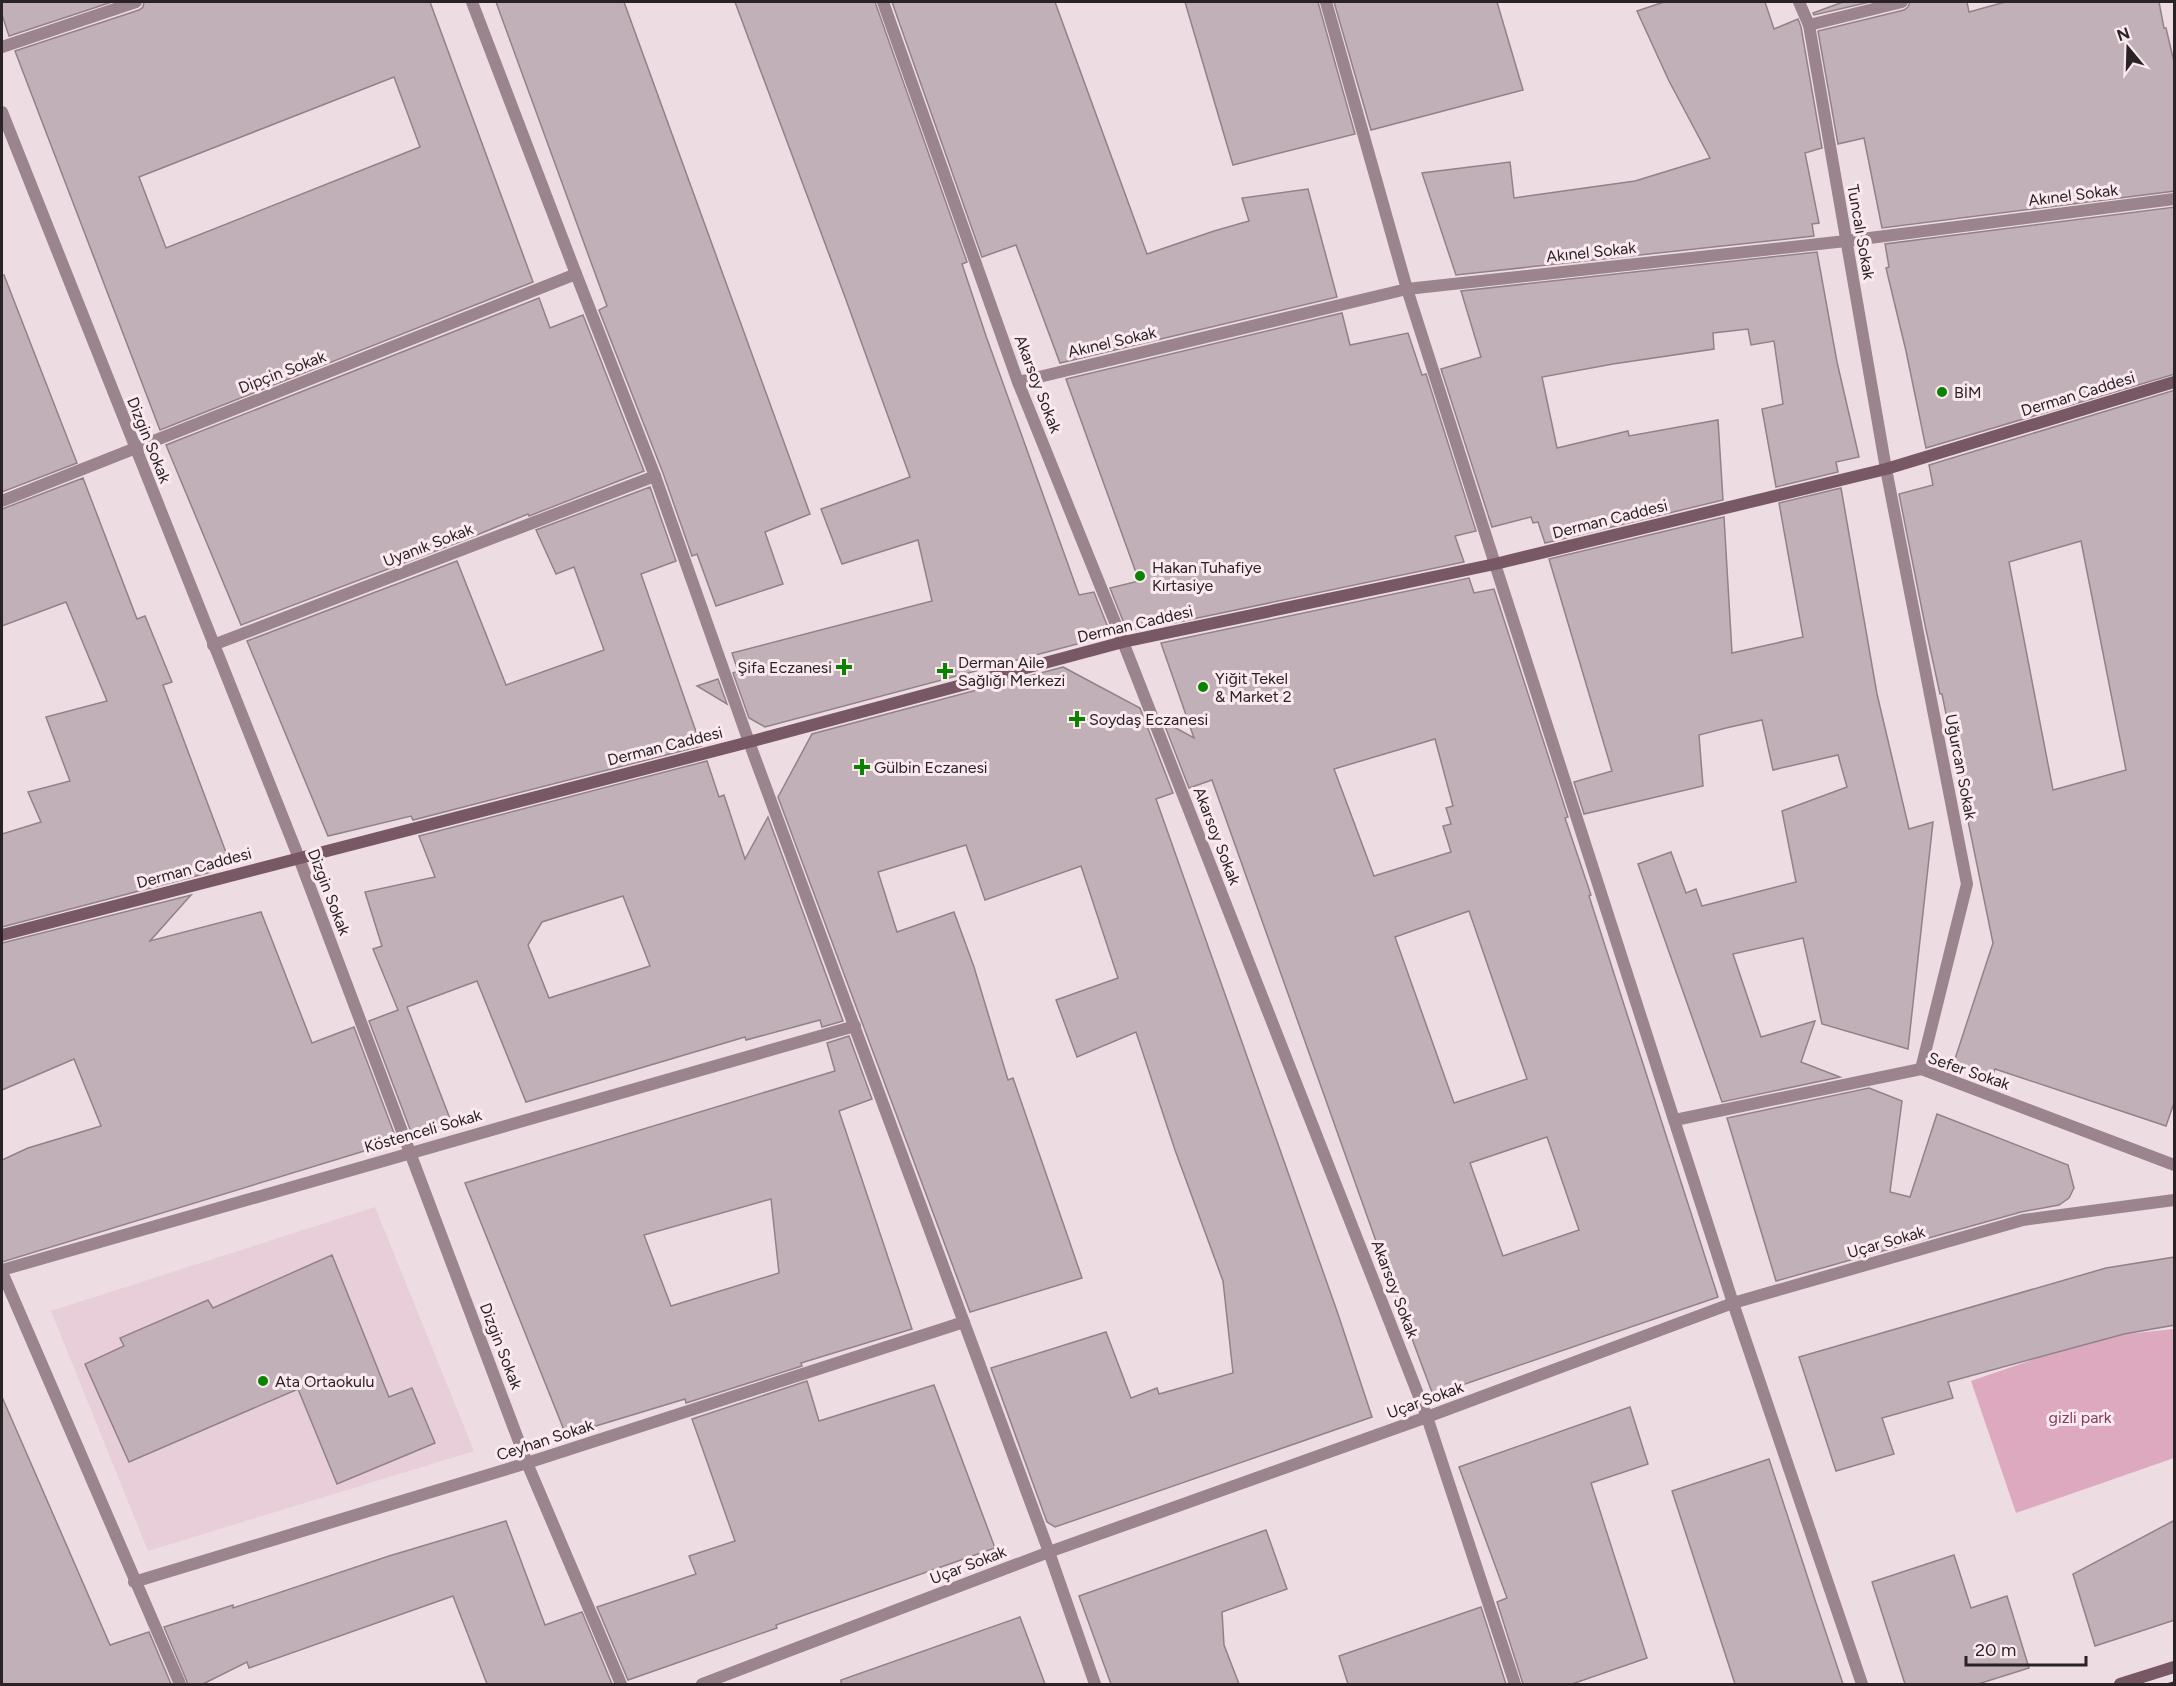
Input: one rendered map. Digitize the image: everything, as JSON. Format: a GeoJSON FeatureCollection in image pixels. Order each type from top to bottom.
{"type":"FeatureCollection","features":[{"type":"Feature","properties":{"kind":"main road","name":"Derman Caddesi"},"geometry":{"type":"LineString","coordinates":[[2,935],[749,742],[1123,642],[1495,564],[1886,469],[2175,382]]}},
{"type":"Feature","properties":{"kind":"main road"},"geometry":{"type":"LineString","coordinates":[[2120,1684],[2175,1667]]}},
{"type":"Feature","properties":{"kind":"street"},"geometry":{"type":"LineString","coordinates":[[2,47],[136,2]]}},
{"type":"Feature","properties":{"kind":"street"},"geometry":{"type":"LineString","coordinates":[[472,2],[656,476],[749,742],[1049,1552],[1095,1684]]}},
{"type":"Feature","properties":{"kind":"street","name":"Akarsoy Sokak"},"geometry":{"type":"LineString","coordinates":[[883,2],[1018,382],[1123,642],[1427,1417],[1515,1684]]}},
{"type":"Feature","properties":{"kind":"street"},"geometry":{"type":"LineString","coordinates":[[1326,2],[1407,288],[1733,1303],[1862,1684]]}},
{"type":"Feature","properties":{"kind":"street","name":"Tuncalı Sokak"},"geometry":{"type":"LineString","coordinates":[[1799,2],[1809,25],[1886,469]]}},
{"type":"Feature","properties":{"kind":"street"},"geometry":{"type":"LineString","coordinates":[[1809,25],[1902,2]]}},
{"type":"Feature","properties":{"kind":"street","name":"Dizgin Sokak"},"geometry":{"type":"LineString","coordinates":[[2,116],[299,858],[527,1463],[621,1684]]}},
{"type":"Feature","properties":{"kind":"street","name":"Akınel Sokak"},"geometry":{"type":"LineString","coordinates":[[1018,382],[1407,288],[1846,241],[2175,199]]}},
{"type":"Feature","properties":{"kind":"street","name":"Dipçin Sokak"},"geometry":{"type":"LineString","coordinates":[[2,501],[576,274]]}},
{"type":"Feature","properties":{"kind":"street","name":"Uğurcan Sokak"},"geometry":{"type":"LineString","coordinates":[[1886,469],[1967,884],[1921,1069]]}},
{"type":"Feature","properties":{"kind":"street","name":"Uyanık Sokak"},"geometry":{"type":"LineString","coordinates":[[213,645],[656,476]]}},
{"type":"Feature","properties":{"kind":"street","name":"Köstenceli Sokak"},"geometry":{"type":"LineString","coordinates":[[2,1271],[409,1152],[855,1026]]}},
{"type":"Feature","properties":{"kind":"street","name":"Sefer Sokak"},"geometry":{"type":"LineString","coordinates":[[1675,1120],[1921,1069],[2175,1165]]}},
{"type":"Feature","properties":{"kind":"street","name":"Uçar Sokak"},"geometry":{"type":"LineString","coordinates":[[702,1684],[1049,1552],[1427,1417],[1733,1303],[2023,1220],[2175,1200]]}},
{"type":"Feature","properties":{"kind":"street"},"geometry":{"type":"LineString","coordinates":[[2,1271],[134,1582],[180,1684]]}},
{"type":"Feature","properties":{"kind":"street","name":"Ceyhan Sokak"},"geometry":{"type":"LineString","coordinates":[[134,1582],[527,1463],[964,1322]]}},
{"type":"Feature","properties":{"kind":"shaded area","name":"Ata Ortaokulu"},"geometry":{"type":"Polygon","coordinates":[[[375,1207],[474,1451],[148,1551],[51,1311],[375,1207]]]}},
{"type":"Feature","properties":{"kind":"green space","name":"gizli park"},"geometry":{"type":"Polygon","coordinates":[[[2174,1329],[2174,1458],[2016,1513],[1971,1381],[2098,1337],[2174,1329]]]}},
{"type":"Feature","properties":{"kind":"building"},"geometry":{"type":"Polygon","coordinates":[[[2,2],[112,2],[9,36],[2,15],[2,2]]]}},
{"type":"Feature","properties":{"kind":"building"},"geometry":{"type":"Polygon","coordinates":[[[144,2],[430,2],[533,282],[160,430],[15,51],[143,7],[144,2]],[[394,77],[139,177],[166,248],[420,147],[394,77]]]}},
{"type":"Feature","properties":{"kind":"building"},"geometry":{"type":"Polygon","coordinates":[[[496,2],[624,2],[810,514],[765,532],[783,584],[716,606],[697,554],[692,556],[663,473],[599,310],[607,306],[496,2]]]}},
{"type":"Feature","properties":{"kind":"building"},"geometry":{"type":"Polygon","coordinates":[[[735,2],[875,2],[967,262],[962,264],[986,336],[1079,595],[1094,592],[1111,635],[765,727],[749,718],[733,673],[738,671],[732,653],[932,601],[918,540],[842,564],[821,509],[910,477],[735,2]]]}},
{"type":"Feature","properties":{"kind":"building"},"geometry":{"type":"Polygon","coordinates":[[[892,2],[1055,2],[1147,254],[1249,221],[1242,198],[1308,189],[1337,297],[1060,363],[1016,245],[982,257],[892,2]]]}},
{"type":"Feature","properties":{"kind":"building"},"geometry":{"type":"Polygon","coordinates":[[[1185,2],[1318,2],[1355,134],[1233,165],[1185,2]]]}},
{"type":"Feature","properties":{"kind":"building"},"geometry":{"type":"Polygon","coordinates":[[[1334,2],[1497,2],[1523,90],[1371,130],[1334,2]]]}},
{"type":"Feature","properties":{"kind":"building"},"geometry":{"type":"Polygon","coordinates":[[[1664,2],[1765,2],[1774,29],[1798,19],[1822,148],[1805,153],[1819,223],[1812,224],[1814,236],[1456,275],[1422,173],[1510,162],[1514,198],[1635,181],[1710,158],[1669,81],[1637,11],[1664,2]]]}},
{"type":"Feature","properties":{"kind":"building"},"geometry":{"type":"Polygon","coordinates":[[[1843,2],[1870,2],[1814,15],[1813,13],[1843,2]]]}},
{"type":"Feature","properties":{"kind":"building"},"geometry":{"type":"Polygon","coordinates":[[[1910,2],[1967,2],[1969,12],[2005,2],[2159,2],[2175,66],[2175,191],[1882,228],[1864,138],[1838,144],[1818,31],[1904,10],[1910,2]]]}},
{"type":"Feature","properties":{"kind":"building"},"geometry":{"type":"Polygon","coordinates":[[[2175,207],[2175,374],[1926,448],[1886,268],[1889,267],[1885,244],[2175,207]]]}},
{"type":"Feature","properties":{"kind":"building"},"geometry":{"type":"Polygon","coordinates":[[[1817,252],[1837,362],[1859,457],[1836,462],[1838,472],[1776,487],[1762,409],[1783,404],[1774,341],[1751,345],[1748,329],[1713,333],[1714,349],[1542,377],[1557,448],[1628,431],[1629,436],[1718,420],[1723,500],[1545,543],[1538,522],[1533,523],[1531,517],[1492,527],[1441,369],[1481,357],[1461,291],[1817,252]]]}},
{"type":"Feature","properties":{"kind":"building"},"geometry":{"type":"Polygon","coordinates":[[[2,275],[4,275],[77,463],[2,492],[2,275]]]}},
{"type":"Feature","properties":{"kind":"building"},"geometry":{"type":"Polygon","coordinates":[[[539,298],[550,328],[583,315],[644,471],[241,625],[166,445],[539,298]]]}},
{"type":"Feature","properties":{"kind":"building"},"geometry":{"type":"Polygon","coordinates":[[[1342,313],[1350,345],[1408,333],[1422,375],[1426,374],[1476,531],[1455,536],[1464,562],[1127,631],[1110,588],[1139,581],[1066,379],[1342,313]]]}},
{"type":"Feature","properties":{"kind":"building"},"geometry":{"type":"Polygon","coordinates":[[[2175,390],[2175,1100],[2166,1126],[1995,1069],[1993,1074],[1954,1062],[1993,943],[1899,494],[1933,485],[1929,465],[2175,390]],[[2081,541],[2009,562],[2053,790],[2126,770],[2081,541]]]}},
{"type":"Feature","properties":{"kind":"building"},"geometry":{"type":"Polygon","coordinates":[[[83,478],[137,619],[145,616],[172,682],[163,685],[227,855],[211,872],[2,927],[2,834],[41,822],[28,792],[70,781],[46,717],[107,701],[66,602],[2,626],[2,509],[83,478]]]}},
{"type":"Feature","properties":{"kind":"building"},"geometry":{"type":"Polygon","coordinates":[[[650,487],[676,561],[641,574],[701,746],[413,820],[411,816],[328,836],[247,641],[457,561],[506,685],[604,650],[574,567],[556,574],[536,530],[650,487]]]}},
{"type":"Feature","properties":{"kind":"building"},"geometry":{"type":"Polygon","coordinates":[[[1841,488],[1877,694],[1909,829],[1933,822],[1908,1049],[1822,1024],[1803,938],[1733,954],[1761,1037],[1815,1021],[1801,1062],[1840,1077],[1722,1102],[1638,864],[1671,852],[1686,893],[1696,889],[1702,906],[1796,882],[1782,811],[1847,787],[1838,755],[1773,770],[1762,720],[1726,728],[1699,735],[1703,786],[1584,814],[1574,782],[1612,771],[1549,559],[1724,517],[1732,653],[1803,637],[1779,503],[1841,488]]]}},
{"type":"Feature","properties":{"kind":"building"},"geometry":{"type":"Polygon","coordinates":[[[1469,578],[1474,593],[1494,589],[1568,817],[1565,818],[1591,895],[1589,896],[1718,1297],[1433,1395],[1212,780],[1189,788],[1163,721],[1194,738],[1161,643],[1469,578]],[[1435,739],[1334,769],[1374,876],[1451,852],[1443,826],[1451,824],[1446,808],[1453,806],[1435,739]],[[1469,911],[1395,937],[1454,1103],[1527,1079],[1469,911]],[[1547,1137],[1470,1163],[1503,1256],[1579,1230],[1547,1137]]]}},
{"type":"Feature","properties":{"kind":"building"},"geometry":{"type":"Polygon","coordinates":[[[1063,667],[1140,708],[1173,793],[1156,799],[1338,1314],[1372,1417],[1055,1527],[1047,1522],[991,1368],[1106,1332],[1131,1398],[1157,1388],[1159,1394],[1233,1373],[1223,1281],[1175,1150],[1136,1032],[1077,1057],[1056,1000],[1118,978],[1081,866],[985,900],[966,845],[878,872],[897,932],[954,912],[974,967],[1008,1080],[1013,1078],[1082,1278],[970,1312],[778,797],[812,734],[1063,667]]]}},
{"type":"Feature","properties":{"kind":"building"},"geometry":{"type":"Polygon","coordinates":[[[718,679],[727,704],[697,686],[718,679]]]}},
{"type":"Feature","properties":{"kind":"building"},"geometry":{"type":"Polygon","coordinates":[[[707,761],[719,797],[724,795],[745,859],[768,817],[843,1021],[822,1027],[820,1020],[746,1040],[745,1037],[526,1102],[477,981],[407,1007],[452,1124],[413,1137],[369,1021],[398,1010],[373,949],[382,946],[365,892],[435,877],[419,836],[707,761]],[[623,896],[542,922],[528,945],[549,998],[650,966],[623,896]]]}},
{"type":"Feature","properties":{"kind":"building"},"geometry":{"type":"Polygon","coordinates":[[[191,895],[150,941],[261,912],[312,1043],[354,1027],[397,1141],[2,1262],[2,1160],[28,1148],[101,1126],[74,1059],[2,1090],[2,943],[191,895]]]}},
{"type":"Feature","properties":{"kind":"building"},"geometry":{"type":"Polygon","coordinates":[[[849,1036],[872,1099],[839,1111],[912,1329],[801,1363],[802,1366],[686,1403],[685,1399],[566,1435],[465,1183],[835,1071],[827,1043],[849,1036]],[[771,1199],[644,1235],[671,1306],[779,1273],[771,1199]]]}},
{"type":"Feature","properties":{"kind":"building"},"geometry":{"type":"Polygon","coordinates":[[[1869,1088],[1902,1101],[1890,1192],[1910,1197],[1937,1114],[2068,1165],[2074,1188],[2069,1198],[2059,1205],[2021,1212],[1776,1281],[1727,1118],[1869,1088]]]}},
{"type":"Feature","properties":{"kind":"building"},"geometry":{"type":"Polygon","coordinates":[[[332,1255],[389,1397],[412,1388],[435,1443],[337,1484],[298,1389],[129,1462],[85,1364],[124,1346],[120,1338],[208,1300],[213,1308],[332,1255]]]}},
{"type":"Feature","properties":{"kind":"building"},"geometry":{"type":"Polygon","coordinates":[[[2175,1257],[2175,1325],[2124,1334],[1948,1382],[1953,1398],[1882,1418],[1894,1454],[1836,1471],[1799,1357],[2106,1268],[2175,1257]]]}},
{"type":"Feature","properties":{"kind":"building"},"geometry":{"type":"Polygon","coordinates":[[[807,1381],[819,1421],[934,1385],[995,1548],[628,1680],[597,1607],[696,1574],[689,1556],[735,1541],[692,1419],[807,1381]]]}},
{"type":"Feature","properties":{"kind":"building"},"geometry":{"type":"Polygon","coordinates":[[[2,1397],[110,1645],[149,1632],[171,1684],[2,1684],[2,1397]]]}},
{"type":"Feature","properties":{"kind":"building"},"geometry":{"type":"Polygon","coordinates":[[[1630,1407],[1648,1464],[1591,1483],[1647,1658],[1572,1684],[1523,1684],[1497,1602],[1507,1598],[1459,1467],[1630,1407]]]}},
{"type":"Feature","properties":{"kind":"building"},"geometry":{"type":"Polygon","coordinates":[[[1769,1459],[1843,1684],[1735,1684],[1672,1491],[1769,1459]]]}},
{"type":"Feature","properties":{"kind":"building"},"geometry":{"type":"Polygon","coordinates":[[[2175,1520],[2175,1620],[2095,1646],[2073,1574],[2175,1520]]]}},
{"type":"Feature","properties":{"kind":"building"},"geometry":{"type":"Polygon","coordinates":[[[506,1521],[545,1625],[582,1612],[612,1684],[487,1684],[453,1596],[249,1668],[247,1662],[203,1684],[188,1684],[164,1627],[233,1605],[233,1608],[389,1556],[506,1521]]]}},
{"type":"Feature","properties":{"kind":"building"},"geometry":{"type":"Polygon","coordinates":[[[1266,1530],[1287,1589],[1222,1612],[1224,1645],[1239,1684],[1111,1684],[1079,1596],[1266,1530]]]}},
{"type":"Feature","properties":{"kind":"building"},"geometry":{"type":"Polygon","coordinates":[[[1954,1555],[1971,1608],[2007,1596],[2029,1668],[1978,1684],[1905,1684],[1872,1582],[1954,1555]]]}},
{"type":"Feature","properties":{"kind":"building"},"geometry":{"type":"Polygon","coordinates":[[[1481,1607],[1506,1684],[1348,1684],[1339,1656],[1481,1607]]]}},
{"type":"Feature","properties":{"kind":"building"},"geometry":{"type":"Polygon","coordinates":[[[1020,1617],[1045,1684],[841,1684],[841,1680],[1020,1617]]]}},
{"type":"Feature","properties":{"kind":"tram line"},"geometry":{"type":"LineString","coordinates":[[2167,1684],[2174,1682]]}},
{"type":"Feature","properties":{"kind":"place","name":"BİM"},"geometry":{"type":"Point","coordinates":[1942,392]}},
{"type":"Feature","properties":{"kind":"place","name":"Hakan Tuhafiye Kırtasiye"},"geometry":{"type":"Point","coordinates":[1140,576]}},
{"type":"Feature","properties":{"kind":"place","name":"Şifa Eczanesi"},"geometry":{"type":"Point","coordinates":[844,667]}},
{"type":"Feature","properties":{"kind":"place","name":"Derman Aile Sağlığı Merkezi"},"geometry":{"type":"Point","coordinates":[945,671]}},
{"type":"Feature","properties":{"kind":"place","name":"Yiğit Tekel & Market 2"},"geometry":{"type":"Point","coordinates":[1203,687]}},
{"type":"Feature","properties":{"kind":"place","name":"Soydaş Eczanesi"},"geometry":{"type":"Point","coordinates":[1077,719]}},
{"type":"Feature","properties":{"kind":"place","name":"Gülbin Eczanesi"},"geometry":{"type":"Point","coordinates":[862,767]}},
{"type":"Feature","properties":{"kind":"place","name":"Ata Ortaokulu"},"geometry":{"type":"Point","coordinates":[263,1381]}}]}
